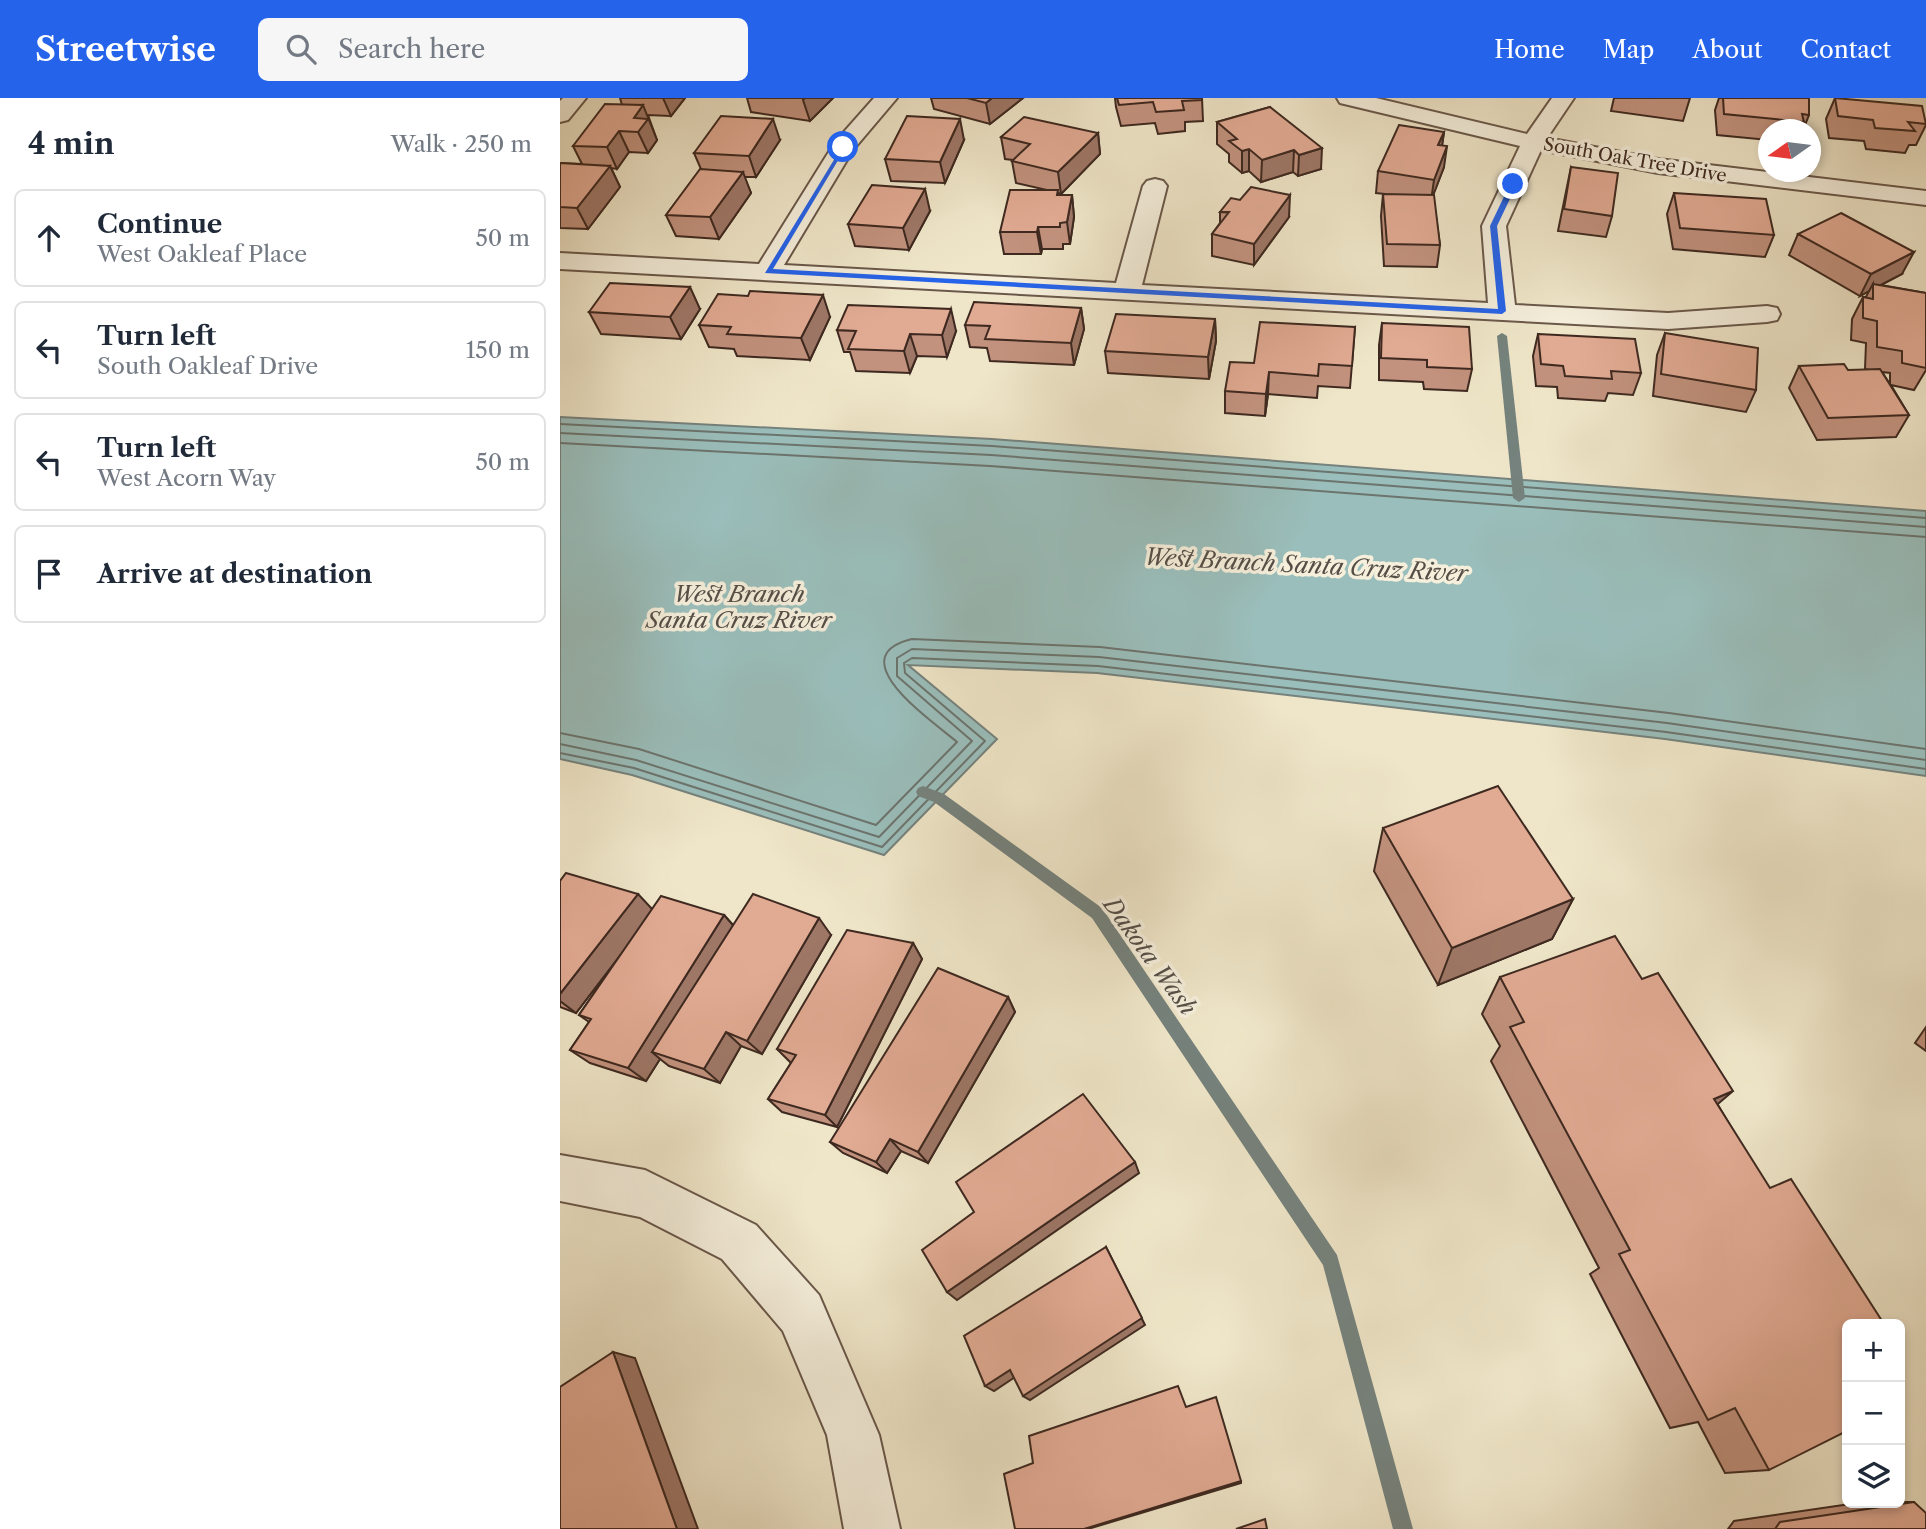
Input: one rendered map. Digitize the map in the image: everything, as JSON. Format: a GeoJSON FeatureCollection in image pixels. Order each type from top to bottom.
{"type":"FeatureCollection","features":[{"type":"Feature","properties":{"kind":"street"},"geometry":{"type":"LineString","coordinates":[[560,115],[575,98]]}},
{"type":"Feature","properties":{"kind":"street"},"geometry":{"type":"LineString","coordinates":[[768,271],[843,147],[886,98]]}},
{"type":"Feature","properties":{"kind":"street","name":"South Oak Tree Drive"},"geometry":{"type":"LineString","coordinates":[[1348,98],[1533,142],[1711,174],[1926,198]]}},
{"type":"Feature","properties":{"kind":"street"},"geometry":{"type":"LineString","coordinates":[[1502,311],[1493,226],[1533,142],[1563,98]]}},
{"type":"Feature","properties":{"kind":"street"},"geometry":{"type":"LineString","coordinates":[[1127,290],[1155,186]]}},
{"type":"Feature","properties":{"kind":"street"},"geometry":{"type":"LineString","coordinates":[[560,261],[1668,321],[1767,314]]}},
{"type":"Feature","properties":{"kind":"street"},"geometry":{"type":"LineString","coordinates":[[560,1178],[645,1194],[739,1242],[801,1313],[853,1435],[872,1529]]}},
{"type":"Feature","properties":{"kind":"water","name":"West Branch Santa Cruz River"},"geometry":{"type":"Polygon","coordinates":[[[560,417],[992,439],[1926,511],[1926,776],[1665,739],[1097,673],[908,665],[997,739],[884,855],[632,775],[560,759],[560,417]]]}},
{"type":"Feature","properties":{"kind":"building"},"geometry":{"type":"Polygon","coordinates":[[[967,98],[992,98],[986,103],[967,98]]]}},
{"type":"Feature","properties":{"kind":"building"},"geometry":{"type":"Polygon","coordinates":[[[1117,98],[1202,100],[1182,101],[1184,110],[1156,112],[1153,102],[1119,105],[1117,98]]]}},
{"type":"Feature","properties":{"kind":"building"},"geometry":{"type":"Polygon","coordinates":[[[1723,98],[1809,98],[1809,115],[1802,114],[1803,119],[1724,114],[1723,98]]]}},
{"type":"Feature","properties":{"kind":"building"},"geometry":{"type":"Polygon","coordinates":[[[1835,98],[1922,106],[1926,124],[1908,122],[1915,131],[1875,128],[1873,120],[1838,116],[1835,98]]]}},
{"type":"Feature","properties":{"kind":"building"},"geometry":{"type":"Polygon","coordinates":[[[605,104],[643,105],[634,118],[648,119],[638,132],[619,131],[607,147],[573,146],[605,104]]]}},
{"type":"Feature","properties":{"kind":"building"},"geometry":{"type":"Polygon","coordinates":[[[1270,107],[1322,148],[1299,155],[1294,150],[1262,160],[1249,149],[1242,151],[1229,141],[1237,139],[1217,122],[1270,107]]]}},
{"type":"Feature","properties":{"kind":"building"},"geometry":{"type":"Polygon","coordinates":[[[721,116],[773,119],[749,156],[694,153],[721,116]]]}},
{"type":"Feature","properties":{"kind":"building"},"geometry":{"type":"Polygon","coordinates":[[[907,116],[960,119],[940,162],[885,159],[907,116]]]}},
{"type":"Feature","properties":{"kind":"building"},"geometry":{"type":"Polygon","coordinates":[[[1024,117],[1098,133],[1058,172],[1012,161],[1030,144],[1001,137],[1024,117]]]}},
{"type":"Feature","properties":{"kind":"building"},"geometry":{"type":"Polygon","coordinates":[[[1399,125],[1444,132],[1438,145],[1447,146],[1434,180],[1378,171],[1399,125]]]}},
{"type":"Feature","properties":{"kind":"building"},"geometry":{"type":"Polygon","coordinates":[[[560,163],[610,166],[577,208],[560,207],[560,163]]]}},
{"type":"Feature","properties":{"kind":"building"},"geometry":{"type":"Polygon","coordinates":[[[1571,167],[1618,173],[1612,216],[1564,209],[1571,167]]]}},
{"type":"Feature","properties":{"kind":"building"},"geometry":{"type":"Polygon","coordinates":[[[700,169],[743,172],[710,217],[666,215],[700,169]]]}},
{"type":"Feature","properties":{"kind":"building"},"geometry":{"type":"Polygon","coordinates":[[[872,185],[925,189],[903,228],[848,224],[872,185]]]}},
{"type":"Feature","properties":{"kind":"building"},"geometry":{"type":"Polygon","coordinates":[[[1251,187],[1290,195],[1254,244],[1212,234],[1229,212],[1220,212],[1231,198],[1240,200],[1251,187]]]}},
{"type":"Feature","properties":{"kind":"building"},"geometry":{"type":"Polygon","coordinates":[[[1010,190],[1058,190],[1057,195],[1072,195],[1067,222],[1060,223],[1060,227],[1038,227],[1037,232],[1000,232],[1010,190]]]}},
{"type":"Feature","properties":{"kind":"building"},"geometry":{"type":"Polygon","coordinates":[[[1674,193],[1766,199],[1774,235],[1680,228],[1674,193]]]}},
{"type":"Feature","properties":{"kind":"building"},"geometry":{"type":"Polygon","coordinates":[[[1383,194],[1434,195],[1440,245],[1387,244],[1383,194]]]}},
{"type":"Feature","properties":{"kind":"building"},"geometry":{"type":"Polygon","coordinates":[[[1841,213],[1914,252],[1871,274],[1798,234],[1841,213]]]}},
{"type":"Feature","properties":{"kind":"building"},"geometry":{"type":"Polygon","coordinates":[[[610,283],[690,287],[670,317],[589,312],[610,283]]]}},
{"type":"Feature","properties":{"kind":"building"},"geometry":{"type":"Polygon","coordinates":[[[1873,284],[1926,293],[1926,368],[1902,363],[1902,351],[1877,347],[1877,321],[1863,318],[1863,297],[1873,299],[1873,284]]]}},
{"type":"Feature","properties":{"kind":"building"},"geometry":{"type":"Polygon","coordinates":[[[750,291],[823,295],[801,338],[727,334],[731,327],[699,325],[718,294],[748,296],[750,291]]]}},
{"type":"Feature","properties":{"kind":"building"},"geometry":{"type":"Polygon","coordinates":[[[974,302],[1081,308],[1071,343],[985,339],[990,326],[965,325],[974,302]]]}},
{"type":"Feature","properties":{"kind":"building"},"geometry":{"type":"Polygon","coordinates":[[[848,305],[951,309],[942,335],[910,334],[904,351],[848,349],[856,331],[837,330],[848,305]]]}},
{"type":"Feature","properties":{"kind":"building"},"geometry":{"type":"Polygon","coordinates":[[[1116,314],[1215,319],[1208,357],[1105,351],[1116,314]]]}},
{"type":"Feature","properties":{"kind":"building"},"geometry":{"type":"Polygon","coordinates":[[[1260,322],[1355,327],[1352,366],[1319,364],[1318,376],[1269,372],[1266,394],[1225,391],[1230,362],[1254,363],[1260,322]]]}},
{"type":"Feature","properties":{"kind":"building"},"geometry":{"type":"Polygon","coordinates":[[[1382,323],[1469,327],[1472,369],[1427,367],[1427,360],[1381,358],[1382,323]]]}},
{"type":"Feature","properties":{"kind":"building"},"geometry":{"type":"Polygon","coordinates":[[[1665,333],[1758,348],[1756,390],[1661,374],[1665,333]]]}},
{"type":"Feature","properties":{"kind":"building"},"geometry":{"type":"Polygon","coordinates":[[[1538,334],[1635,339],[1641,373],[1611,371],[1612,379],[1565,376],[1563,366],[1541,364],[1538,334]]]}},
{"type":"Feature","properties":{"kind":"building"},"geometry":{"type":"Polygon","coordinates":[[[1844,364],[1848,370],[1880,369],[1909,415],[1828,418],[1799,366],[1844,364]]]}},
{"type":"Feature","properties":{"kind":"building"},"geometry":{"type":"Polygon","coordinates":[[[1498,786],[1573,899],[1452,948],[1383,828],[1498,786]]]}},
{"type":"Feature","properties":{"kind":"building"},"geometry":{"type":"Polygon","coordinates":[[[566,873],[638,894],[560,994],[560,881],[566,873]]]}},
{"type":"Feature","properties":{"kind":"building"},"geometry":{"type":"Polygon","coordinates":[[[753,894],[819,918],[747,1041],[726,1032],[704,1069],[652,1052],[753,894]]]}},
{"type":"Feature","properties":{"kind":"building"},"geometry":{"type":"Polygon","coordinates":[[[661,896],[724,915],[628,1068],[570,1050],[591,1019],[579,1015],[661,896]]]}},
{"type":"Feature","properties":{"kind":"building"},"geometry":{"type":"Polygon","coordinates":[[[847,930],[913,943],[825,1115],[768,1099],[796,1055],[777,1049],[847,930]]]}},
{"type":"Feature","properties":{"kind":"building"},"geometry":{"type":"Polygon","coordinates":[[[1615,936],[1642,979],[1658,973],[1733,1091],[1714,1099],[1770,1188],[1791,1179],[1881,1319],[1842,1319],[1842,1434],[1769,1470],[1735,1408],[1708,1420],[1619,1254],[1630,1250],[1510,1027],[1524,1022],[1500,977],[1615,936]]]}},
{"type":"Feature","properties":{"kind":"building"},"geometry":{"type":"Polygon","coordinates":[[[938,968],[1008,997],[918,1152],[890,1139],[876,1162],[830,1142],[938,968]]]}},
{"type":"Feature","properties":{"kind":"building"},"geometry":{"type":"Polygon","coordinates":[[[1083,1094],[1135,1162],[947,1292],[922,1250],[974,1212],[956,1182],[1083,1094]]]}},
{"type":"Feature","properties":{"kind":"building"},"geometry":{"type":"Polygon","coordinates":[[[1106,1247],[1142,1318],[1023,1396],[1010,1370],[985,1386],[964,1336],[1106,1247]]]}},
{"type":"Feature","properties":{"kind":"building"},"geometry":{"type":"Polygon","coordinates":[[[613,1352],[677,1529],[560,1529],[560,1387],[613,1352]]]}},
{"type":"Feature","properties":{"kind":"building"},"geometry":{"type":"Polygon","coordinates":[[[1178,1386],[1186,1407],[1216,1397],[1241,1481],[1084,1529],[1015,1529],[1004,1474],[1033,1463],[1029,1436],[1178,1386]]]}},
{"type":"Feature","properties":{"kind":"building"},"geometry":{"type":"Polygon","coordinates":[[[1914,1502],[1926,1513],[1926,1529],[1775,1529],[1780,1522],[1874,1508],[1905,1508],[1905,1503],[1914,1502]]]}},
{"type":"Feature","properties":{"kind":"building"},"geometry":{"type":"Polygon","coordinates":[[[1265,1519],[1267,1529],[1236,1529],[1265,1519]]]}},
{"type":"Feature","properties":{"kind":"waterway"},"geometry":{"type":"LineString","coordinates":[[1502,336],[1519,498]]}},
{"type":"Feature","properties":{"kind":"waterway","name":"Dakota Wash"},"geometry":{"type":"LineString","coordinates":[[923,792],[939,798],[1097,913],[1331,1261],[1403,1529]]}},
{"type":"Feature","properties":{"kind":"route"},"geometry":{"type":"LineString","coordinates":[[843,147],[768,271],[1502,311],[1493,226],[1513,184]]}}]}
